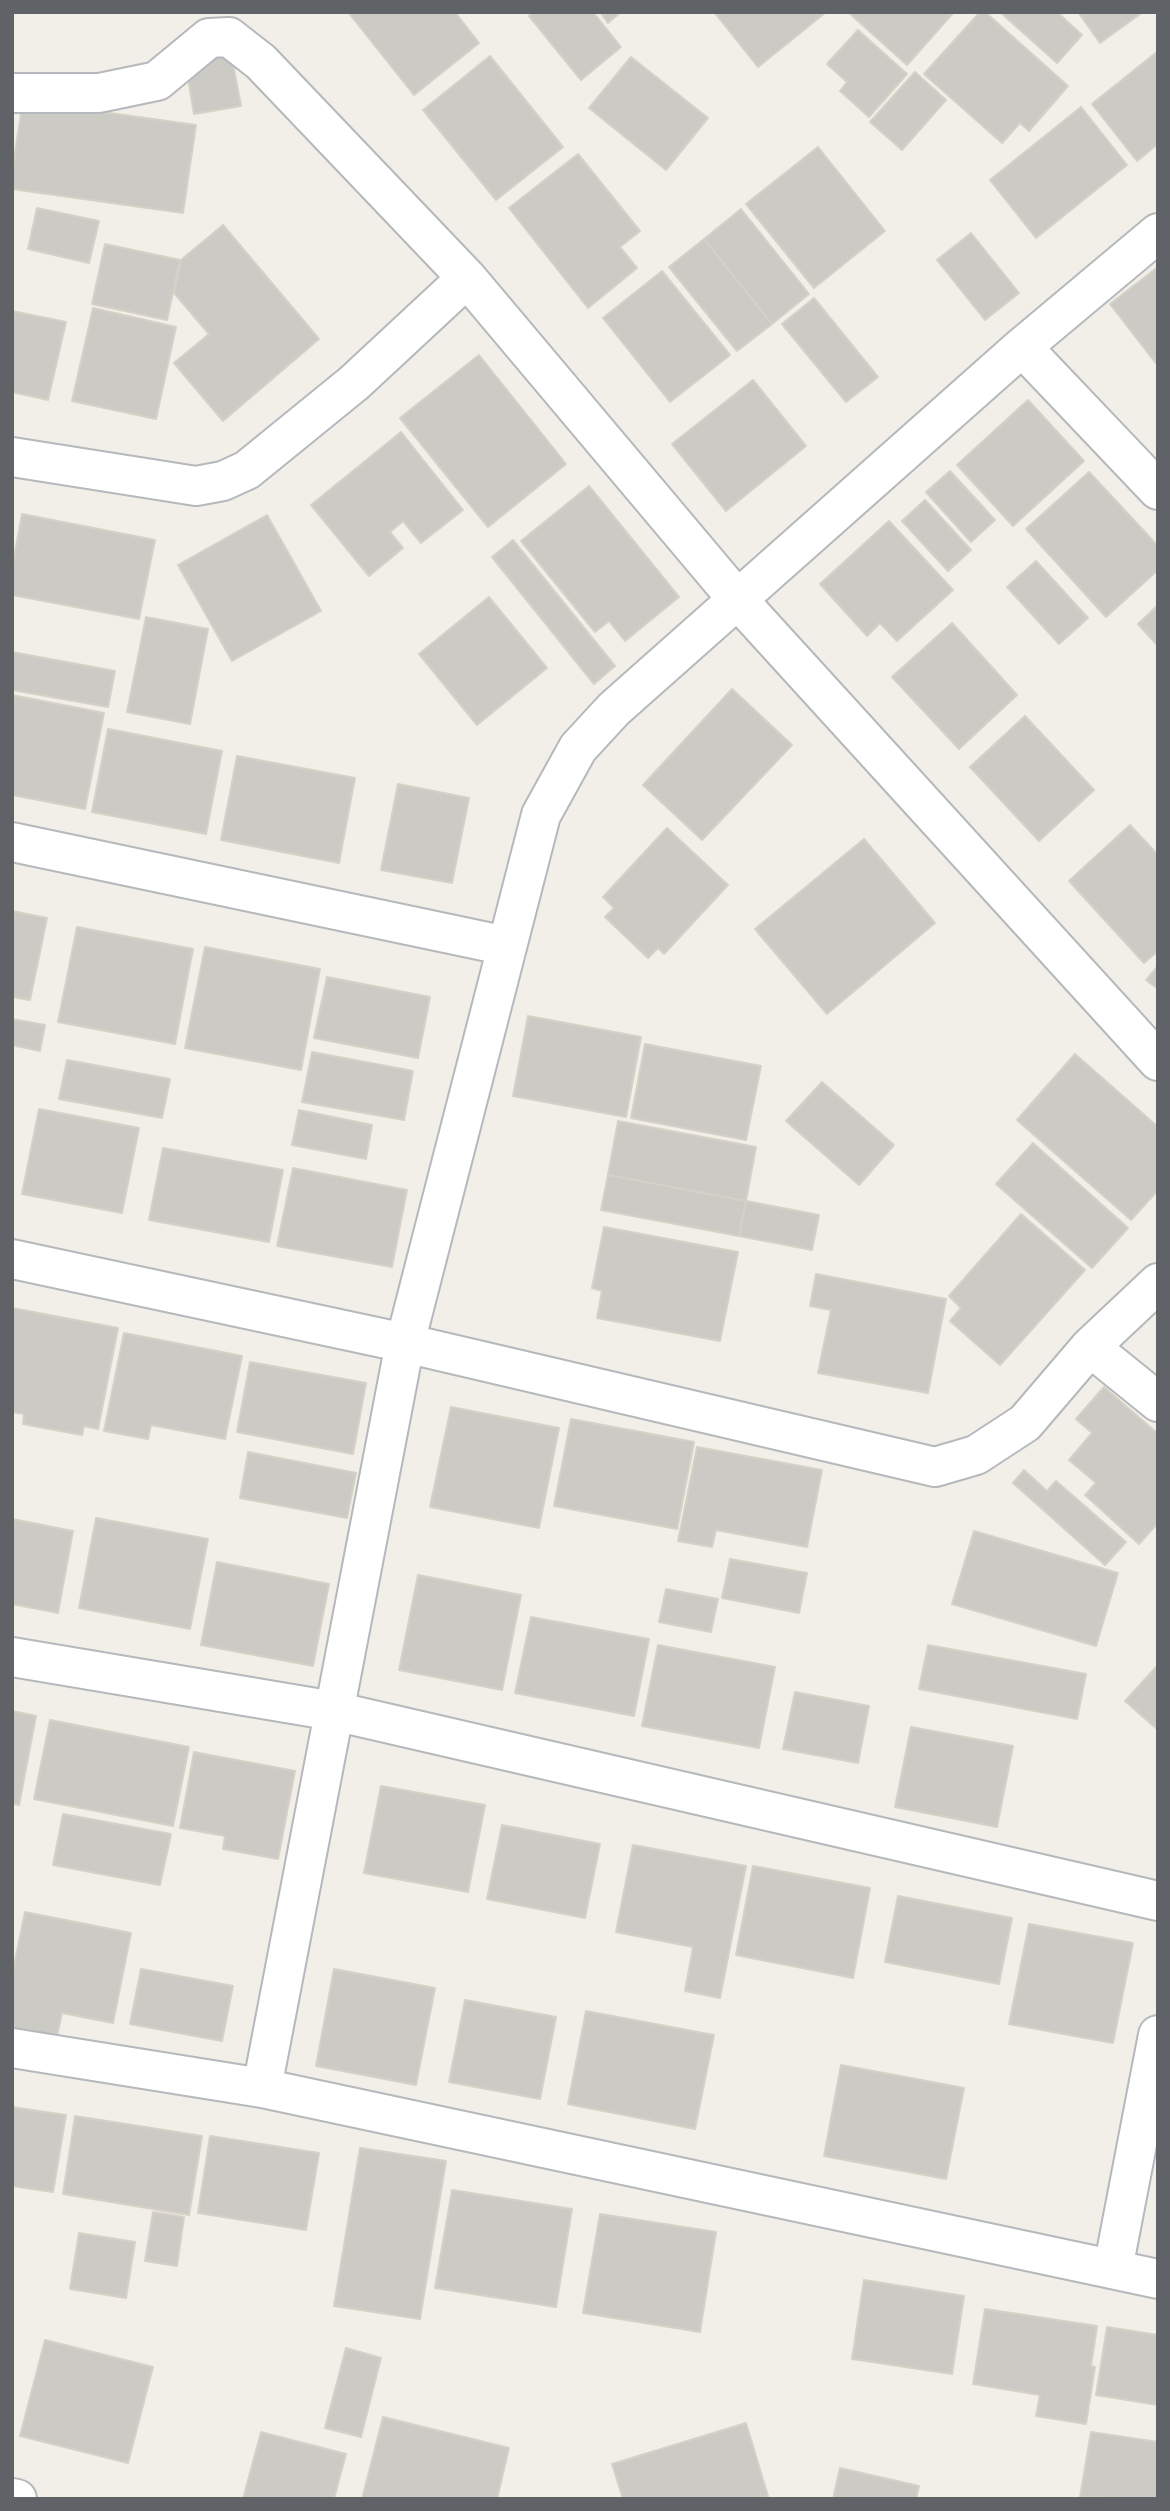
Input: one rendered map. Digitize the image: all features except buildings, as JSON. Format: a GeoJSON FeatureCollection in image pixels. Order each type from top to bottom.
{"type":"FeatureCollection","features":[{"type":"Feature","properties":{"kind":"street"},"geometry":{"type":"LineString","coordinates":[[12,93],[99,93],[157,81],[208,38],[229,37],[261,62],[467,278],[738,600],[1158,1061]]}},
{"type":"Feature","properties":{"kind":"street"},"geometry":{"type":"LineString","coordinates":[[262,2088],[405,1343],[541,815],[578,748],[614,709],[1022,347],[1158,233]]}},
{"type":"Feature","properties":{"kind":"street"},"geometry":{"type":"LineString","coordinates":[[12,457],[196,486],[223,481],[247,470],[354,383],[467,278]]}},
{"type":"Feature","properties":{"kind":"street"},"geometry":{"type":"LineString","coordinates":[[1022,347],[1158,490]]}},
{"type":"Feature","properties":{"kind":"street"},"geometry":{"type":"LineString","coordinates":[[12,842],[507,946]]}},
{"type":"Feature","properties":{"kind":"street"},"geometry":{"type":"LineString","coordinates":[[12,1259],[405,1343],[934,1467],[976,1455],[1025,1423],[1090,1347],[1158,1283]]}},
{"type":"Feature","properties":{"kind":"street"},"geometry":{"type":"LineString","coordinates":[[1090,1347],[1158,1402]]}},
{"type":"Feature","properties":{"kind":"street"},"geometry":{"type":"LineString","coordinates":[[12,1657],[334,1711],[1158,1901]]}},
{"type":"Feature","properties":{"kind":"street"},"geometry":{"type":"LineString","coordinates":[[1113,2269],[1158,2035]]}},
{"type":"Feature","properties":{"kind":"street"},"geometry":{"type":"LineString","coordinates":[[12,2048],[262,2088],[1158,2279]]}}]}
